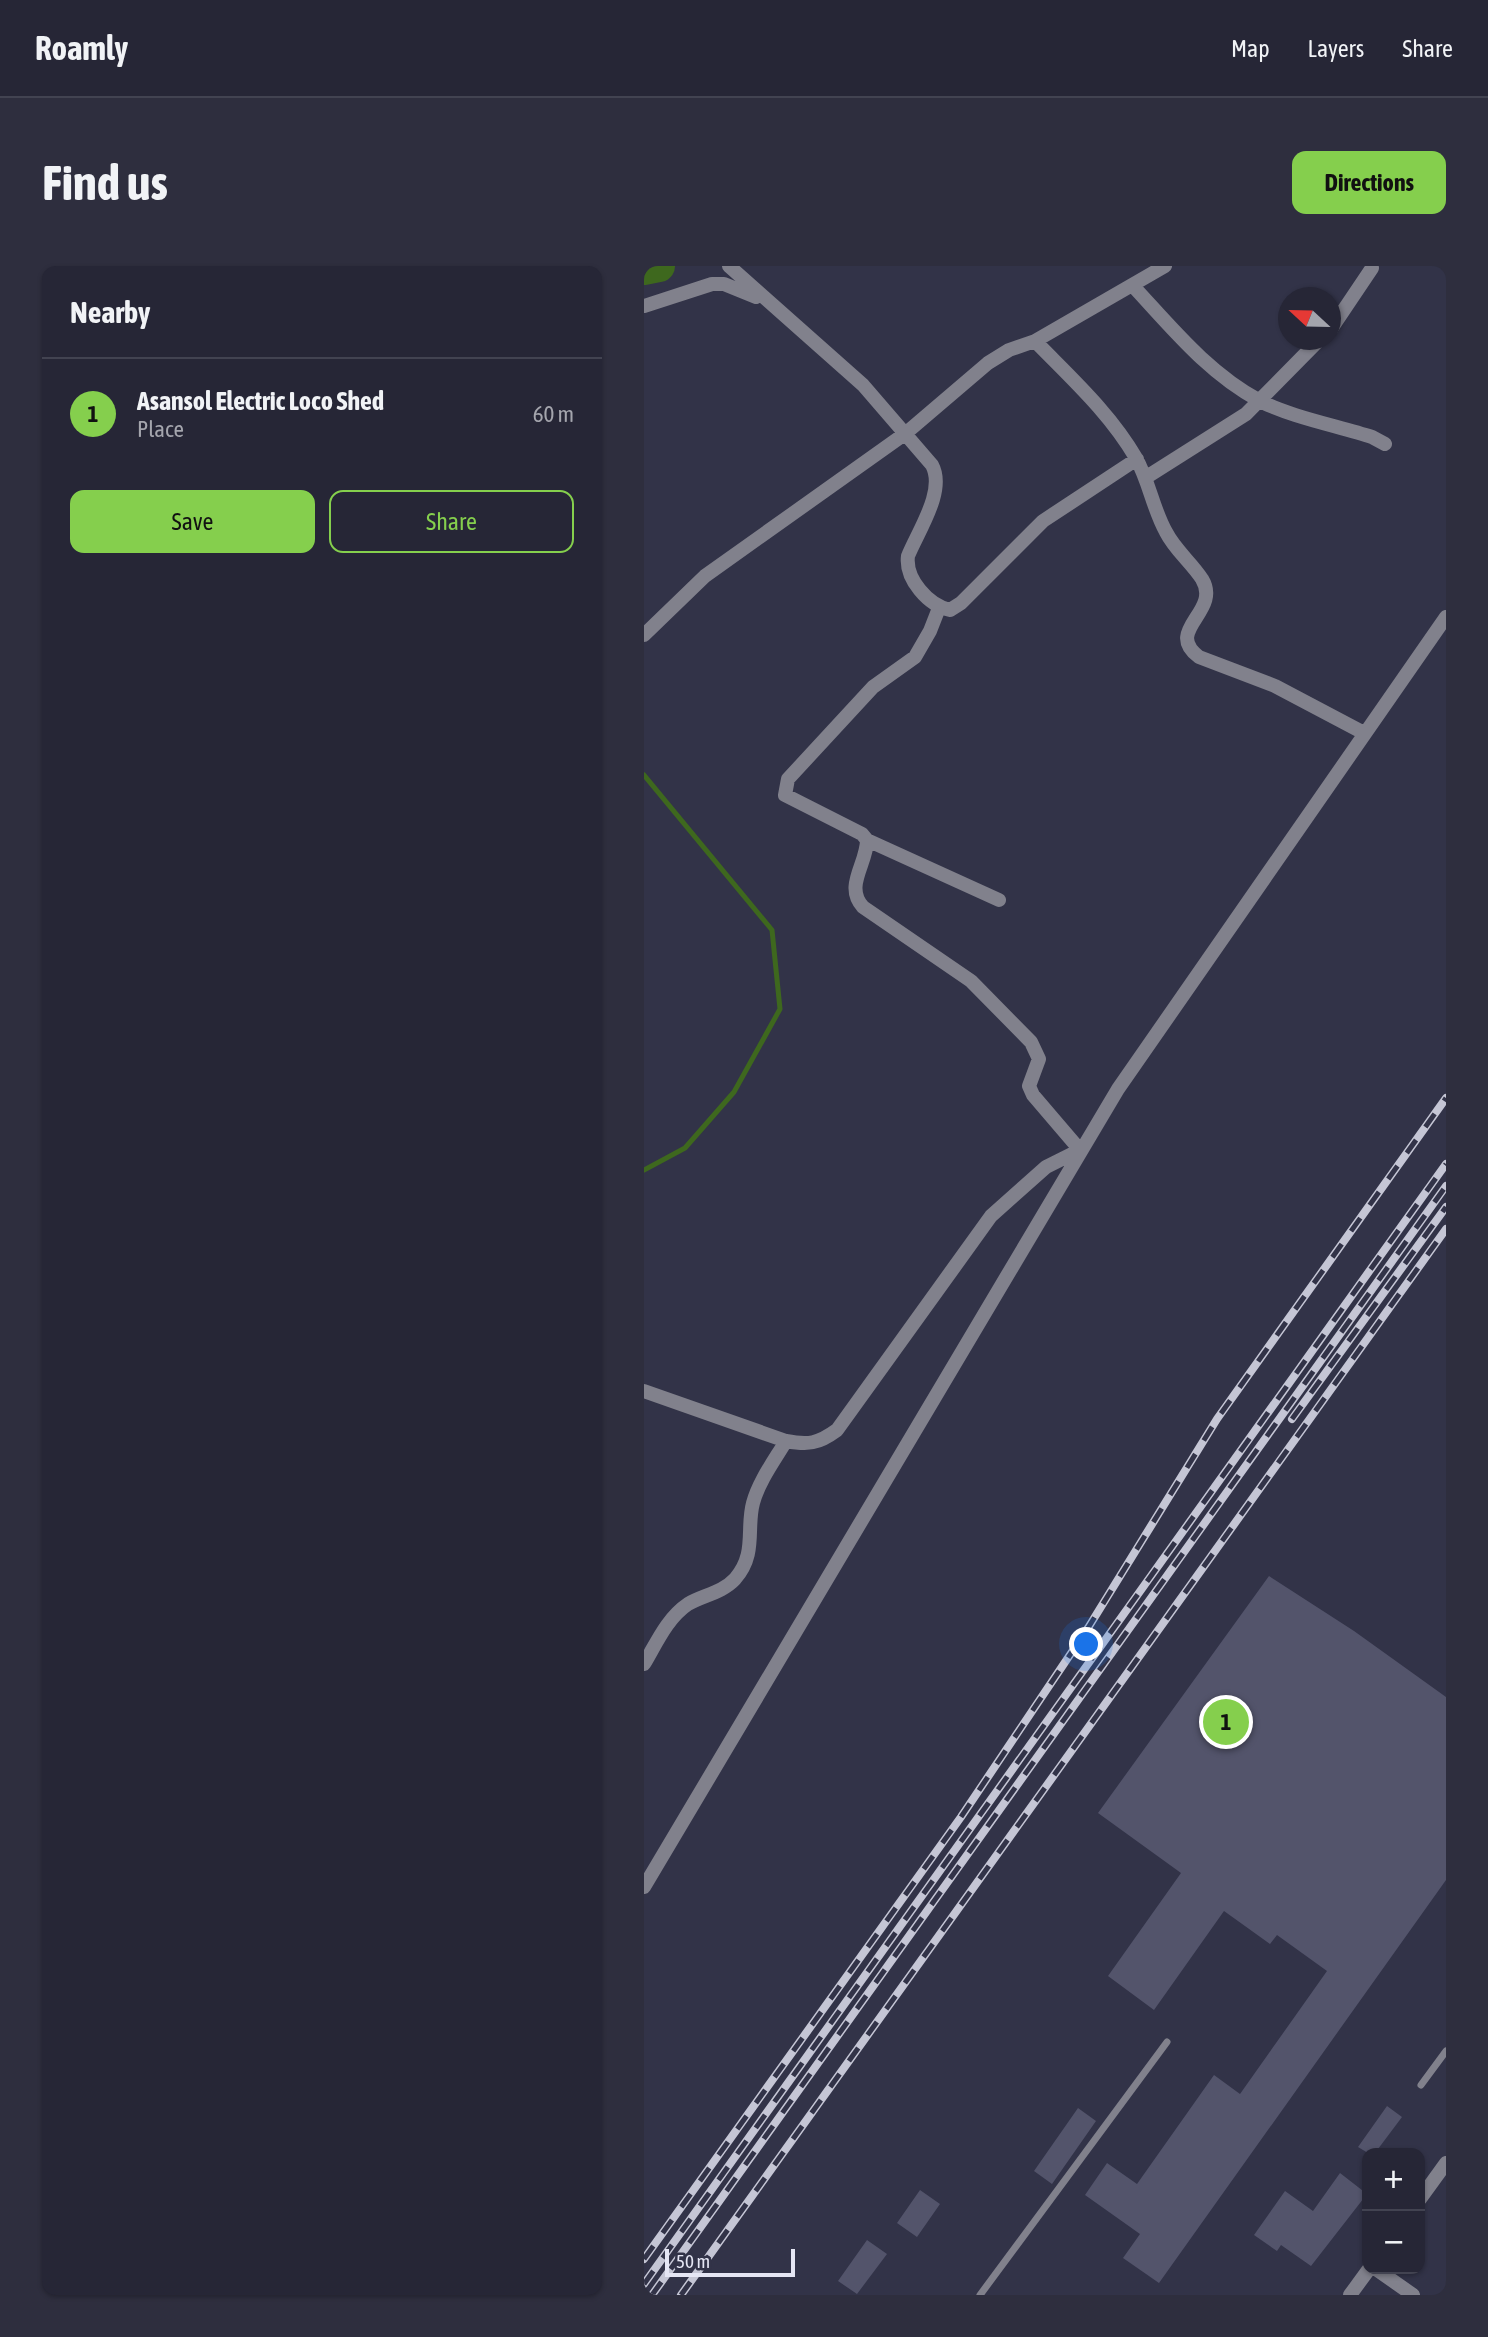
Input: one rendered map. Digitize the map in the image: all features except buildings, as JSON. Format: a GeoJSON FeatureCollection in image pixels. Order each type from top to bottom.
{"type":"FeatureCollection","features":[{"type":"Feature","properties":{"kind":"street"},"geometry":{"type":"LineString","coordinates":[[729,266],[863,385],[906,433],[938,476],[936,490],[906,566],[910,578],[939,608],[950,610],[961,603],[1043,521],[1136,459]]}},
{"type":"Feature","properties":{"kind":"street"},"geometry":{"type":"LineString","coordinates":[[644,635],[705,576],[906,433],[988,363],[1035,341],[1165,266]]}},
{"type":"Feature","properties":{"kind":"street"},"geometry":{"type":"LineString","coordinates":[[1341,314],[1373,268]]}},
{"type":"Feature","properties":{"kind":"street"},"geometry":{"type":"LineString","coordinates":[[644,306],[712,284],[723,284],[767,302]]}},
{"type":"Feature","properties":{"kind":"street"},"geometry":{"type":"LineString","coordinates":[[1133,286],[1207,365],[1261,402],[1372,437],[1385,444]]}},
{"type":"Feature","properties":{"kind":"street"},"geometry":{"type":"LineString","coordinates":[[1035,341],[1101,410],[1136,459],[1165,531],[1202,579],[1207,593],[1204,607],[1189,627],[1186,640],[1190,650],[1199,657],[1275,686],[1364,733]]}},
{"type":"Feature","properties":{"kind":"street"},"geometry":{"type":"LineString","coordinates":[[1144,478],[1261,402],[1308,350]]}},
{"type":"Feature","properties":{"kind":"street"},"geometry":{"type":"LineString","coordinates":[[939,608],[915,657],[873,687],[788,779],[784,788],[790,800],[862,834],[867,840],[999,900]]}},
{"type":"Feature","properties":{"kind":"street"},"geometry":{"type":"LineString","coordinates":[[644,1887],[1080,1150],[1126,1078],[1446,617]]}},
{"type":"Feature","properties":{"kind":"street"},"geometry":{"type":"LineString","coordinates":[[867,840],[867,850],[854,886],[855,898],[863,907],[971,981],[1031,1042],[1039,1059],[1029,1086],[1033,1095],[1080,1150]]}},
{"type":"Feature","properties":{"kind":"street"},"geometry":{"type":"LineString","coordinates":[[644,1391],[786,1441],[808,1445],[822,1441],[837,1430],[990,1216],[1046,1167],[1080,1150]]}},
{"type":"Feature","properties":{"kind":"street"},"geometry":{"type":"LineString","coordinates":[[644,1664],[675,1615],[735,1579],[746,1561],[753,1534],[755,1497],[786,1441]]}},
{"type":"Feature","properties":{"kind":"street"},"geometry":{"type":"LineString","coordinates":[[1425,2192],[1446,2163]]}},
{"type":"Feature","properties":{"kind":"street"},"geometry":{"type":"LineString","coordinates":[[1350,2295],[1365,2274]]}},
{"type":"Feature","properties":{"kind":"street"},"geometry":{"type":"LineString","coordinates":[[1383,2274],[1413,2295]]}},
{"type":"Feature","properties":{"kind":"lane"},"geometry":{"type":"LineString","coordinates":[[980,2295],[1167,2042]]}},
{"type":"Feature","properties":{"kind":"lane"},"geometry":{"type":"LineString","coordinates":[[1421,2085],[1446,2051]]}},
{"type":"Feature","properties":{"kind":"waterway"},"geometry":{"type":"LineString","coordinates":[[644,269],[659,266]]}},
{"type":"Feature","properties":{"kind":"waterway"},"geometry":{"type":"LineString","coordinates":[[644,775],[772,930],[780,1009],[734,1092],[685,1148],[644,1170]]}},
{"type":"Feature","properties":{"kind":"railway"},"geometry":{"type":"LineString","coordinates":[[644,2259],[961,1817],[1088,1628],[1217,1419],[1446,1098]]}},
{"type":"Feature","properties":{"kind":"railway"},"geometry":{"type":"LineString","coordinates":[[644,2284],[1446,1164]]}},
{"type":"Feature","properties":{"kind":"railway"},"geometry":{"type":"LineString","coordinates":[[652,2295],[1446,1186]]}},
{"type":"Feature","properties":{"kind":"railway"},"geometry":{"type":"LineString","coordinates":[[1292,1419],[1446,1207]]}},
{"type":"Feature","properties":{"kind":"railway"},"geometry":{"type":"LineString","coordinates":[[681,2295],[1446,1229]]}},
{"type":"Feature","properties":{"kind":"place","name":"Asansol Electric Loco Shed"},"geometry":{"type":"Point","coordinates":[1226,1722]}}]}
